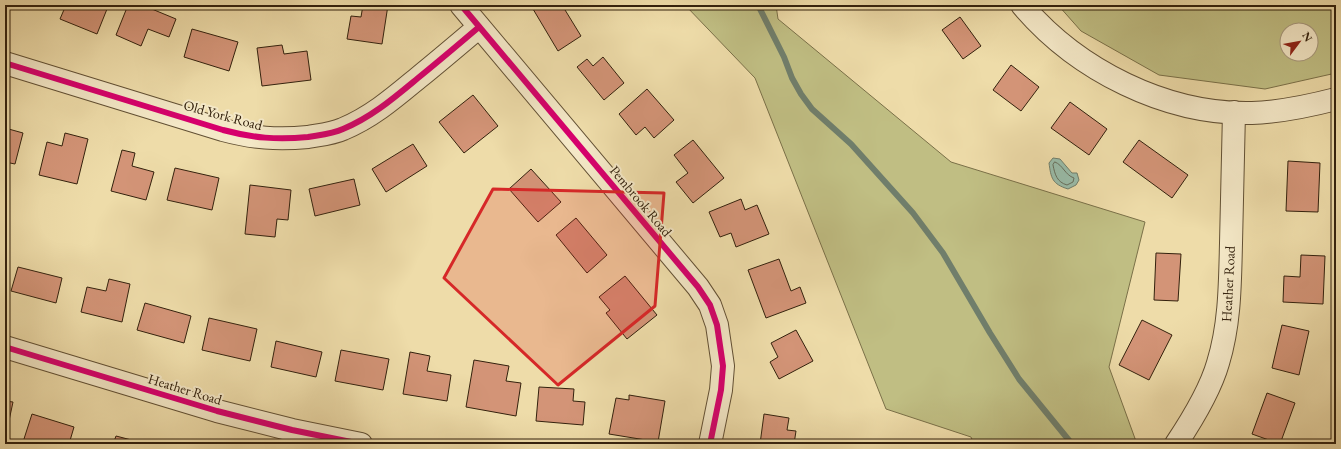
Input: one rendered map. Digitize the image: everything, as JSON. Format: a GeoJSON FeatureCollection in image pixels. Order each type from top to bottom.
{"type":"FeatureCollection","features":[{"type":"Feature","properties":{"kind":"street","name":"Pembrook Road"},"geometry":{"type":"LineString","coordinates":[[461,5],[698,287],[710,305],[717,325],[724,366],[721,390],[710,444]]}},
{"type":"Feature","properties":{"kind":"street"},"geometry":{"type":"LineString","coordinates":[[1022,5],[1062,45],[1099,70],[1117,80],[1174,103],[1194,107],[1252,113],[1306,106],[1336,99]]}},
{"type":"Feature","properties":{"kind":"street","name":"Old York Road"},"geometry":{"type":"LineString","coordinates":[[5,63],[230,132],[266,138],[286,139],[321,135],[342,130],[361,120],[390,101],[480,27]]}},
{"type":"Feature","properties":{"kind":"street","name":"Heather Road"},"geometry":{"type":"LineString","coordinates":[[1176,444],[1188,426],[1209,385],[1218,365],[1224,341],[1229,300],[1234,112]]}},
{"type":"Feature","properties":{"kind":"street","name":"Heather Road"},"geometry":{"type":"LineString","coordinates":[[5,348],[217,411],[292,430],[361,444]]}},
{"type":"Feature","properties":{"kind":"highlighted area"},"geometry":{"type":"Polygon","coordinates":[[[493,189],[664,193],[655,306],[558,385],[444,278],[493,189]]]}},
{"type":"Feature","properties":{"kind":"shaded area"},"geometry":{"type":"Polygon","coordinates":[[[685,5],[776,5],[778,19],[951,162],[1145,222],[1109,367],[1137,444],[974,444],[971,437],[886,409],[755,78],[685,5]]]}},
{"type":"Feature","properties":{"kind":"shaded area"},"geometry":{"type":"Polygon","coordinates":[[[1058,5],[1336,5],[1336,73],[1265,89],[1159,75],[1081,31],[1058,5]]]}},
{"type":"Feature","properties":{"kind":"water"},"geometry":{"type":"Polygon","coordinates":[[[1053,158],[1060,159],[1072,173],[1077,173],[1079,180],[1076,185],[1068,189],[1055,183],[1049,163],[1053,158]]]}},
{"type":"Feature","properties":{"kind":"building"},"geometry":{"type":"Polygon","coordinates":[[[66,5],[97,5],[107,9],[97,34],[60,19],[66,5]]]}},
{"type":"Feature","properties":{"kind":"building"},"geometry":{"type":"Polygon","coordinates":[[[128,5],[148,5],[147,7],[176,19],[169,37],[148,29],[141,46],[116,35],[128,5]]]}},
{"type":"Feature","properties":{"kind":"building"},"geometry":{"type":"Polygon","coordinates":[[[363,5],[388,5],[382,44],[347,39],[351,16],[361,17],[363,5]]]}},
{"type":"Feature","properties":{"kind":"building"},"geometry":{"type":"Polygon","coordinates":[[[540,5],[562,5],[581,36],[558,51],[533,9],[540,5]]]}},
{"type":"Feature","properties":{"kind":"building"},"geometry":{"type":"Polygon","coordinates":[[[960,17],[981,46],[963,59],[942,30],[960,17]]]}},
{"type":"Feature","properties":{"kind":"building"},"geometry":{"type":"Polygon","coordinates":[[[192,29],[238,42],[229,71],[184,57],[192,29]]]}},
{"type":"Feature","properties":{"kind":"building"},"geometry":{"type":"Polygon","coordinates":[[[282,45],[284,54],[307,51],[311,80],[262,86],[257,48],[282,45]]]}},
{"type":"Feature","properties":{"kind":"building"},"geometry":{"type":"Polygon","coordinates":[[[603,57],[624,83],[604,100],[577,67],[587,59],[593,66],[603,57]]]}},
{"type":"Feature","properties":{"kind":"building"},"geometry":{"type":"Polygon","coordinates":[[[1011,65],[1039,87],[1021,111],[993,90],[1011,65]]]}},
{"type":"Feature","properties":{"kind":"building"},"geometry":{"type":"Polygon","coordinates":[[[647,89],[674,120],[654,138],[645,127],[636,135],[619,114],[647,89]]]}},
{"type":"Feature","properties":{"kind":"building"},"geometry":{"type":"Polygon","coordinates":[[[473,95],[498,126],[464,153],[439,122],[473,95]]]}},
{"type":"Feature","properties":{"kind":"building"},"geometry":{"type":"Polygon","coordinates":[[[1070,102],[1107,129],[1089,155],[1051,128],[1070,102]]]}},
{"type":"Feature","properties":{"kind":"building"},"geometry":{"type":"Polygon","coordinates":[[[5,115],[8,116],[5,128],[5,115]]]}},
{"type":"Feature","properties":{"kind":"building"},"geometry":{"type":"Polygon","coordinates":[[[5,128],[23,133],[15,164],[5,162],[5,128]]]}},
{"type":"Feature","properties":{"kind":"building"},"geometry":{"type":"Polygon","coordinates":[[[65,133],[88,139],[77,184],[39,175],[47,142],[62,146],[65,133]]]}},
{"type":"Feature","properties":{"kind":"building"},"geometry":{"type":"Polygon","coordinates":[[[693,140],[724,178],[693,203],[676,182],[688,173],[674,155],[693,140]]]}},
{"type":"Feature","properties":{"kind":"building"},"geometry":{"type":"Polygon","coordinates":[[[1139,140],[1188,175],[1172,198],[1123,162],[1139,140]]]}},
{"type":"Feature","properties":{"kind":"building"},"geometry":{"type":"Polygon","coordinates":[[[413,144],[427,166],[386,192],[372,169],[413,144]]]}},
{"type":"Feature","properties":{"kind":"building"},"geometry":{"type":"Polygon","coordinates":[[[122,150],[135,153],[132,166],[154,172],[146,200],[111,191],[122,150]]]}},
{"type":"Feature","properties":{"kind":"building"},"geometry":{"type":"Polygon","coordinates":[[[1288,161],[1320,163],[1318,212],[1286,211],[1288,161]]]}},
{"type":"Feature","properties":{"kind":"building"},"geometry":{"type":"Polygon","coordinates":[[[175,168],[219,178],[212,210],[167,200],[175,168]]]}},
{"type":"Feature","properties":{"kind":"building"},"geometry":{"type":"Polygon","coordinates":[[[531,169],[561,202],[538,222],[509,189],[531,169]]]}},
{"type":"Feature","properties":{"kind":"building"},"geometry":{"type":"Polygon","coordinates":[[[354,179],[360,205],[315,216],[309,189],[354,179]]]}},
{"type":"Feature","properties":{"kind":"building"},"geometry":{"type":"Polygon","coordinates":[[[250,185],[291,190],[288,220],[277,219],[275,237],[245,234],[250,185]]]}},
{"type":"Feature","properties":{"kind":"building"},"geometry":{"type":"Polygon","coordinates":[[[741,199],[745,210],[757,205],[769,234],[736,247],[731,233],[720,237],[709,212],[741,199]]]}},
{"type":"Feature","properties":{"kind":"building"},"geometry":{"type":"Polygon","coordinates":[[[576,218],[607,255],[587,273],[556,235],[576,218]]]}},
{"type":"Feature","properties":{"kind":"building"},"geometry":{"type":"Polygon","coordinates":[[[1156,253],[1181,254],[1178,301],[1154,300],[1156,253]]]}},
{"type":"Feature","properties":{"kind":"building"},"geometry":{"type":"Polygon","coordinates":[[[1301,255],[1325,256],[1323,304],[1283,302],[1284,276],[1300,277],[1301,255]]]}},
{"type":"Feature","properties":{"kind":"building"},"geometry":{"type":"Polygon","coordinates":[[[779,259],[791,291],[800,287],[806,303],[766,318],[748,270],[779,259]]]}},
{"type":"Feature","properties":{"kind":"building"},"geometry":{"type":"Polygon","coordinates":[[[18,267],[62,278],[56,303],[11,291],[18,267]]]}},
{"type":"Feature","properties":{"kind":"building"},"geometry":{"type":"Polygon","coordinates":[[[625,276],[657,315],[627,339],[606,313],[610,310],[599,297],[625,276]]]}},
{"type":"Feature","properties":{"kind":"building"},"geometry":{"type":"Polygon","coordinates":[[[109,279],[130,284],[122,322],[81,312],[87,287],[106,291],[109,279]]]}},
{"type":"Feature","properties":{"kind":"building"},"geometry":{"type":"Polygon","coordinates":[[[145,303],[191,316],[184,343],[137,330],[145,303]]]}},
{"type":"Feature","properties":{"kind":"building"},"geometry":{"type":"Polygon","coordinates":[[[209,318],[257,329],[250,361],[202,350],[209,318]]]}},
{"type":"Feature","properties":{"kind":"building"},"geometry":{"type":"Polygon","coordinates":[[[1142,320],[1172,335],[1149,380],[1119,365],[1142,320]]]}},
{"type":"Feature","properties":{"kind":"building"},"geometry":{"type":"Polygon","coordinates":[[[1282,325],[1309,331],[1299,375],[1272,368],[1282,325]]]}},
{"type":"Feature","properties":{"kind":"building"},"geometry":{"type":"Polygon","coordinates":[[[796,330],[813,361],[779,379],[770,362],[778,357],[771,343],[796,330]]]}},
{"type":"Feature","properties":{"kind":"building"},"geometry":{"type":"Polygon","coordinates":[[[276,341],[322,352],[316,377],[271,367],[276,341]]]}},
{"type":"Feature","properties":{"kind":"building"},"geometry":{"type":"Polygon","coordinates":[[[341,350],[389,359],[383,390],[335,381],[341,350]]]}},
{"type":"Feature","properties":{"kind":"building"},"geometry":{"type":"Polygon","coordinates":[[[410,352],[430,356],[427,371],[451,375],[447,401],[403,394],[410,352]]]}},
{"type":"Feature","properties":{"kind":"building"},"geometry":{"type":"Polygon","coordinates":[[[474,360],[509,366],[506,381],[521,383],[516,416],[466,407],[474,360]]]}},
{"type":"Feature","properties":{"kind":"building"},"geometry":{"type":"Polygon","coordinates":[[[539,387],[574,389],[573,401],[585,402],[583,425],[536,421],[539,387]]]}},
{"type":"Feature","properties":{"kind":"building"},"geometry":{"type":"Polygon","coordinates":[[[1267,393],[1295,403],[1280,444],[1252,434],[1267,393]]]}},
{"type":"Feature","properties":{"kind":"building"},"geometry":{"type":"Polygon","coordinates":[[[629,395],[665,401],[658,442],[609,434],[616,398],[629,400],[629,395]]]}},
{"type":"Feature","properties":{"kind":"building"},"geometry":{"type":"Polygon","coordinates":[[[5,401],[13,402],[7,430],[5,429],[5,401]]]}},
{"type":"Feature","properties":{"kind":"building"},"geometry":{"type":"Polygon","coordinates":[[[32,414],[74,427],[69,444],[28,444],[23,442],[32,414]]]}},
{"type":"Feature","properties":{"kind":"building"},"geometry":{"type":"Polygon","coordinates":[[[764,414],[789,418],[787,430],[796,431],[794,444],[760,444],[764,414]]]}},
{"type":"Feature","properties":{"kind":"building"},"geometry":{"type":"Polygon","coordinates":[[[116,436],[143,443],[143,444],[113,444],[116,436]]]}},
{"type":"Feature","properties":{"kind":"waterway"},"geometry":{"type":"LineString","coordinates":[[758,5],[801,94],[812,109],[851,144],[913,213],[943,253],[1019,379],[1072,444]]}},
{"type":"Feature","properties":{"kind":"cycle path"},"geometry":{"type":"LineString","coordinates":[[461,5],[698,287],[710,305],[717,325],[723,366],[721,390],[710,444]]}},
{"type":"Feature","properties":{"kind":"cycle path"},"geometry":{"type":"LineString","coordinates":[[5,63],[223,130],[265,138],[297,138],[334,132],[364,119],[401,92],[479,27]]}},
{"type":"Feature","properties":{"kind":"cycle path"},"geometry":{"type":"LineString","coordinates":[[5,347],[217,411],[292,430],[361,444]]}}]}
